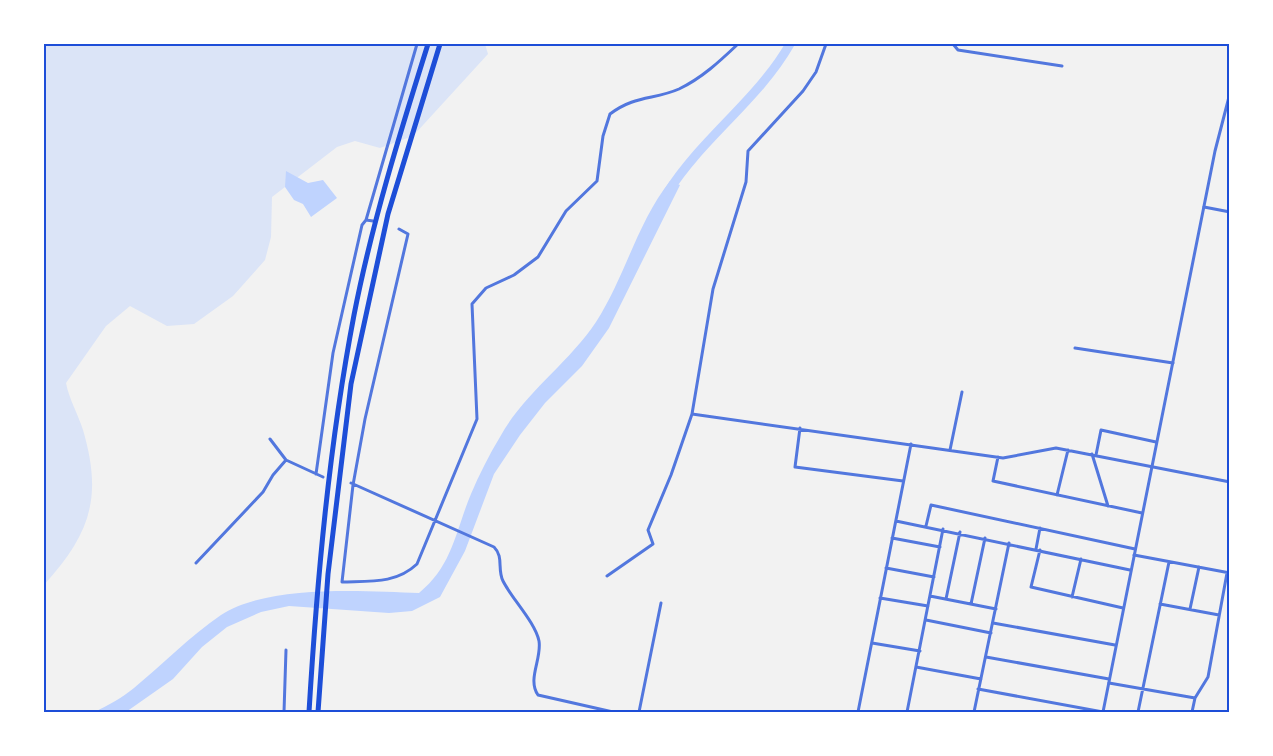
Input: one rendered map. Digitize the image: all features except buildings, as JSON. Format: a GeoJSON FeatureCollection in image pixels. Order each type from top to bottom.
{"type":"FeatureCollection","features":[{"type":"Feature","properties":{"kind":"highway"},"geometry":{"type":"LineString","coordinates":[[309,712],[319,573],[342,383],[378,213],[428,44]]}},
{"type":"Feature","properties":{"kind":"highway"},"geometry":{"type":"LineString","coordinates":[[318,711],[328,574],[351,384],[388,214],[440,44]]}},
{"type":"Feature","properties":{"kind":"street"},"geometry":{"type":"LineString","coordinates":[[316,474],[336,343],[362,225],[366,220],[384,166],[417,44]]}},
{"type":"Feature","properties":{"kind":"street"},"geometry":{"type":"LineString","coordinates":[[399,229],[408,234],[374,377],[352,484],[342,582],[385,581],[410,571],[417,564],[477,419],[472,304],[479,293],[530,264],[566,211],[597,180],[603,136],[610,114],[634,99],[678,89],[703,75],[738,44]]}},
{"type":"Feature","properties":{"kind":"street"},"geometry":{"type":"LineString","coordinates":[[607,576],[653,544],[648,530],[671,476],[692,414],[711,299],[749,172],[748,151],[803,91],[816,72],[826,44]]}},
{"type":"Feature","properties":{"kind":"street"},"geometry":{"type":"LineString","coordinates":[[952,44],[958,50],[1062,66]]}},
{"type":"Feature","properties":{"kind":"street"},"geometry":{"type":"LineString","coordinates":[[978,689],[1103,712],[1204,207],[1230,93]]}},
{"type":"Feature","properties":{"kind":"street"},"geometry":{"type":"LineString","coordinates":[[1204,207],[1230,212]]}},
{"type":"Feature","properties":{"kind":"street"},"geometry":{"type":"LineString","coordinates":[[366,220],[373,222]]}},
{"type":"Feature","properties":{"kind":"street"},"geometry":{"type":"LineString","coordinates":[[1075,348],[1173,363]]}},
{"type":"Feature","properties":{"kind":"street"},"geometry":{"type":"LineString","coordinates":[[950,450],[962,392]]}},
{"type":"Feature","properties":{"kind":"street"},"geometry":{"type":"LineString","coordinates":[[692,414],[998,457],[1019,456],[1056,447],[1230,482]]}},
{"type":"Feature","properties":{"kind":"street"},"geometry":{"type":"LineString","coordinates":[[800,428],[795,467],[903,481]]}},
{"type":"Feature","properties":{"kind":"street"},"geometry":{"type":"LineString","coordinates":[[1108,506],[1094,455],[1101,430],[1156,442]]}},
{"type":"Feature","properties":{"kind":"street"},"geometry":{"type":"LineString","coordinates":[[270,439],[286,460],[323,477]]}},
{"type":"Feature","properties":{"kind":"street"},"geometry":{"type":"LineString","coordinates":[[858,712],[911,444]]}},
{"type":"Feature","properties":{"kind":"street"},"geometry":{"type":"LineString","coordinates":[[1057,495],[1068,450]]}},
{"type":"Feature","properties":{"kind":"street"},"geometry":{"type":"LineString","coordinates":[[998,457],[993,481],[1142,513]]}},
{"type":"Feature","properties":{"kind":"street"},"geometry":{"type":"LineString","coordinates":[[196,563],[263,492],[273,475],[286,460]]}},
{"type":"Feature","properties":{"kind":"street"},"geometry":{"type":"LineString","coordinates":[[352,484],[436,519],[494,547],[500,558],[502,580],[538,641],[534,690],[538,695],[613,712]]}},
{"type":"Feature","properties":{"kind":"street"},"geometry":{"type":"LineString","coordinates":[[926,526],[931,505],[1135,549]]}},
{"type":"Feature","properties":{"kind":"street"},"geometry":{"type":"LineString","coordinates":[[896,520],[985,537],[1130,570]]}},
{"type":"Feature","properties":{"kind":"street"},"geometry":{"type":"LineString","coordinates":[[1040,528],[1031,587],[1123,608]]}},
{"type":"Feature","properties":{"kind":"street"},"geometry":{"type":"LineString","coordinates":[[907,712],[943,529]]}},
{"type":"Feature","properties":{"kind":"street"},"geometry":{"type":"LineString","coordinates":[[946,599],[960,532]]}},
{"type":"Feature","properties":{"kind":"street"},"geometry":{"type":"LineString","coordinates":[[971,604],[985,537]]}},
{"type":"Feature","properties":{"kind":"street"},"geometry":{"type":"LineString","coordinates":[[892,538],[939,547]]}},
{"type":"Feature","properties":{"kind":"street"},"geometry":{"type":"LineString","coordinates":[[974,712],[1009,543]]}},
{"type":"Feature","properties":{"kind":"street"},"geometry":{"type":"LineString","coordinates":[[1134,555],[1228,573],[1208,677],[1194,698],[1192,712]]}},
{"type":"Feature","properties":{"kind":"street"},"geometry":{"type":"LineString","coordinates":[[1072,597],[1081,559]]}},
{"type":"Feature","properties":{"kind":"street"},"geometry":{"type":"LineString","coordinates":[[1138,712],[1169,562]]}},
{"type":"Feature","properties":{"kind":"street"},"geometry":{"type":"LineString","coordinates":[[1190,609],[1199,567]]}},
{"type":"Feature","properties":{"kind":"street"},"geometry":{"type":"LineString","coordinates":[[886,568],[934,577]]}},
{"type":"Feature","properties":{"kind":"street"},"geometry":{"type":"LineString","coordinates":[[930,596],[996,609]]}},
{"type":"Feature","properties":{"kind":"street"},"geometry":{"type":"LineString","coordinates":[[880,598],[928,606]]}},
{"type":"Feature","properties":{"kind":"street"},"geometry":{"type":"LineString","coordinates":[[639,712],[661,603]]}},
{"type":"Feature","properties":{"kind":"street"},"geometry":{"type":"LineString","coordinates":[[1160,604],[1219,615]]}},
{"type":"Feature","properties":{"kind":"street"},"geometry":{"type":"LineString","coordinates":[[926,620],[991,633]]}},
{"type":"Feature","properties":{"kind":"street"},"geometry":{"type":"LineString","coordinates":[[993,623],[1115,645]]}},
{"type":"Feature","properties":{"kind":"street"},"geometry":{"type":"LineString","coordinates":[[872,643],[920,651]]}},
{"type":"Feature","properties":{"kind":"street"},"geometry":{"type":"LineString","coordinates":[[284,712],[286,650]]}},
{"type":"Feature","properties":{"kind":"street"},"geometry":{"type":"LineString","coordinates":[[986,657],[1194,698]]}},
{"type":"Feature","properties":{"kind":"street"},"geometry":{"type":"LineString","coordinates":[[916,667],[981,679]]}},
{"type":"Feature","properties":{"kind":"shaded area"},"geometry":{"type":"Polygon","coordinates":[[[44,44],[485,44],[488,54],[413,136],[380,148],[355,141],[337,147],[272,197],[271,237],[265,260],[233,296],[194,324],[167,326],[130,306],[106,326],[66,383],[89,454],[92,495],[88,514],[72,549],[44,585],[44,44]]]}},
{"type":"Feature","properties":{"kind":"water"},"geometry":{"type":"Polygon","coordinates":[[[286,171],[308,183],[323,180],[337,198],[311,217],[303,204],[294,200],[285,187],[286,171]]]}},
{"type":"Feature","properties":{"kind":"water"},"geometry":{"type":"Polygon","coordinates":[[[670,181],[680,185],[609,328],[582,366],[545,403],[494,474],[465,551],[440,597],[412,611],[389,613],[289,606],[261,612],[227,627],[202,647],[173,679],[126,712],[95,712],[129,692],[210,623],[241,605],[264,598],[317,592],[419,593],[439,571],[446,559],[474,487],[500,437],[521,406],[573,352],[596,322],[649,214],[670,181]]]}},
{"type":"Feature","properties":{"kind":"waterway"},"geometry":{"type":"LineString","coordinates":[[668,192],[697,154],[762,83],[790,44]]}}]}
